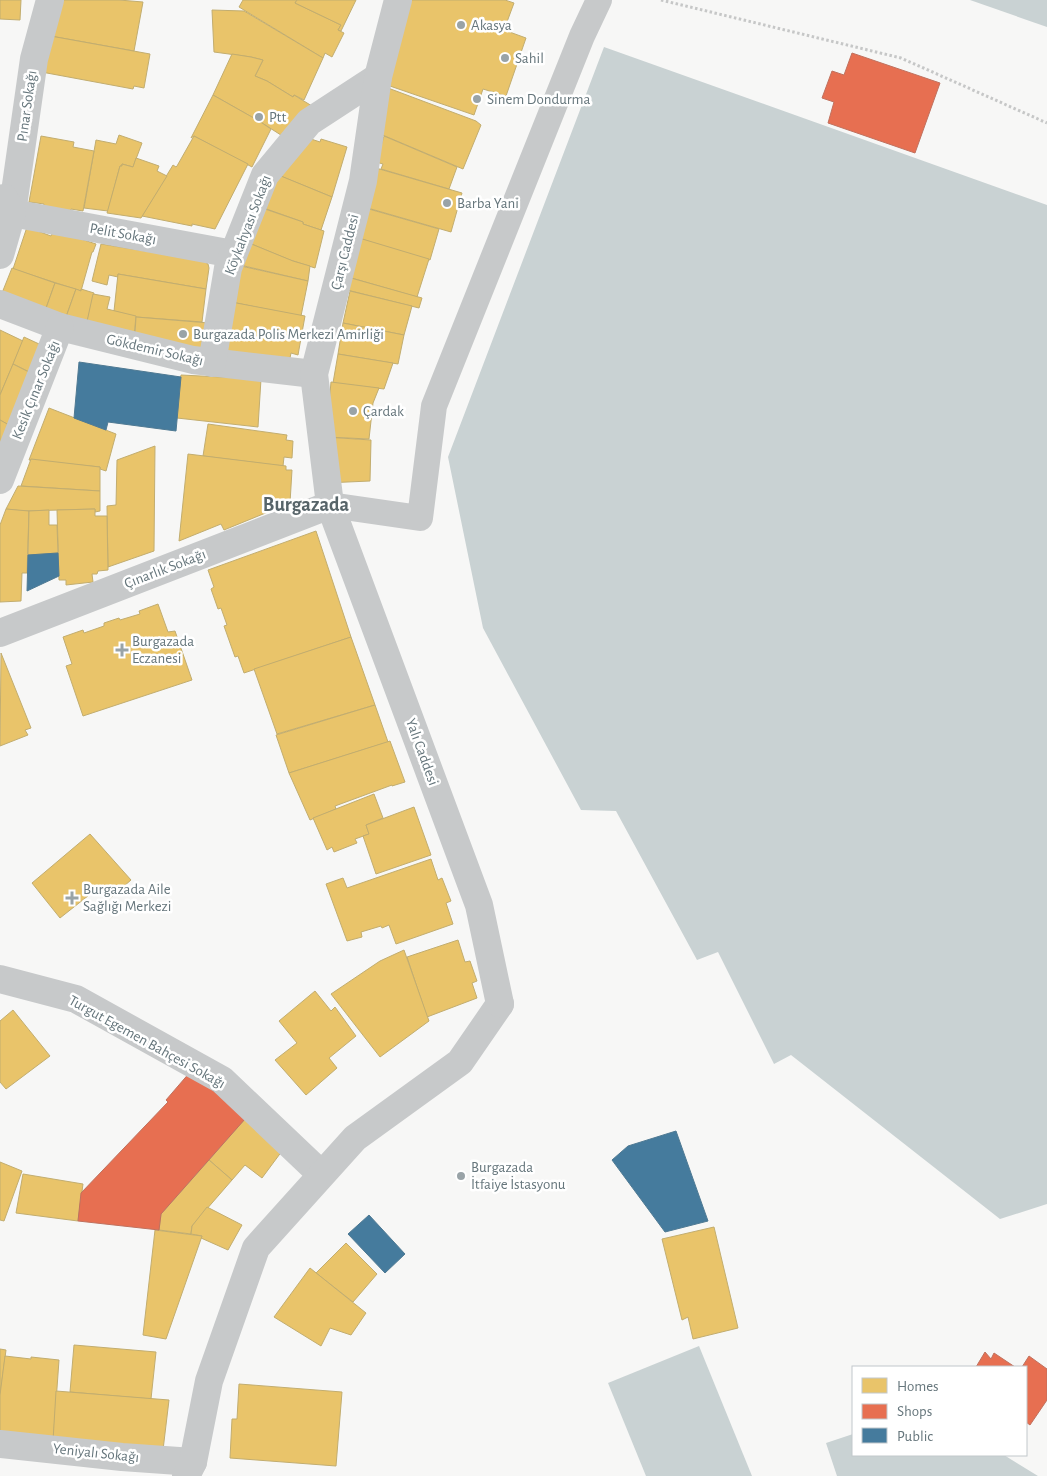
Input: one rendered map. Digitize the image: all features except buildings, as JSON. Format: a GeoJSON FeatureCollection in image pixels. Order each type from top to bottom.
{"type":"FeatureCollection","features":[{"type":"Feature","properties":{"kind":"street","name":"Pınar Sokağı"},"geometry":{"type":"LineString","coordinates":[[0,255],[6,202],[34,59],[50,0]]}},
{"type":"Feature","properties":{"kind":"street","name":"Çarşı Caddesi"},"geometry":{"type":"LineString","coordinates":[[330,504],[314,374],[363,181],[378,77],[398,0]]}},
{"type":"Feature","properties":{"kind":"street"},"geometry":{"type":"LineString","coordinates":[[330,504],[420,518],[434,406],[582,36],[599,0]]}},
{"type":"Feature","properties":{"kind":"street","name":"Köykahyası Sokağı"},"geometry":{"type":"LineString","coordinates":[[212,363],[228,268],[265,175],[309,122],[378,77]]}},
{"type":"Feature","properties":{"kind":"street","name":"Pelit Sokağı"},"geometry":{"type":"LineString","coordinates":[[6,202],[234,254]]}},
{"type":"Feature","properties":{"kind":"street","name":"Gökdemir Sokağı"},"geometry":{"type":"LineString","coordinates":[[0,304],[60,328],[193,360],[314,374]]}},
{"type":"Feature","properties":{"kind":"street","name":"Kesik Çınar Sokağı"},"geometry":{"type":"LineString","coordinates":[[0,480],[60,328]]}},
{"type":"Feature","properties":{"kind":"street","name":"Çınarlık Sokağı"},"geometry":{"type":"LineString","coordinates":[[0,632],[330,504]]}},
{"type":"Feature","properties":{"kind":"street","name":"Yalı Caddesi"},"geometry":{"type":"LineString","coordinates":[[322,1174],[355,1138],[460,1062],[500,1004],[479,905],[330,504]]}},
{"type":"Feature","properties":{"kind":"street","name":"Turgut Egemen Bahçesi Sokağı"},"geometry":{"type":"LineString","coordinates":[[0,979],[76,999],[222,1080],[322,1174]]}},
{"type":"Feature","properties":{"kind":"street"},"geometry":{"type":"LineString","coordinates":[[190,1469],[209,1381],[256,1248],[322,1174]]}},
{"type":"Feature","properties":{"kind":"street","name":"Yeniyalı Sokağı"},"geometry":{"type":"LineString","coordinates":[[0,1444],[122,1457],[190,1469]]}},
{"type":"Feature","properties":{"kind":"path"},"geometry":{"type":"LineString","coordinates":[[660,0],[900,58],[1047,123]]}},
{"type":"Feature","properties":{"kind":"shaded area"},"geometry":{"type":"Polygon","coordinates":[[[970,0],[1047,0],[1047,27],[970,0]]]}},
{"type":"Feature","properties":{"kind":"shaded area"},"geometry":{"type":"Polygon","coordinates":[[[604,47],[1047,205],[1047,1204],[1000,1219],[791,1055],[774,1064],[718,952],[697,960],[616,811],[581,810],[483,628],[448,457],[604,47]]]}},
{"type":"Feature","properties":{"kind":"shaded area"},"geometry":{"type":"Polygon","coordinates":[[[699,1346],[752,1476],[646,1476],[608,1383],[699,1346]]]}},
{"type":"Feature","properties":{"kind":"shaded area"},"geometry":{"type":"Polygon","coordinates":[[[852,1434],[852,1456],[1006,1456],[1038,1476],[837,1476],[826,1443],[852,1434]]]}},
{"type":"Feature","properties":{"kind":"place","name":"Akasya"},"geometry":{"type":"Point","coordinates":[461,25]}},
{"type":"Feature","properties":{"kind":"place","name":"Sahil"},"geometry":{"type":"Point","coordinates":[505,58]}},
{"type":"Feature","properties":{"kind":"place","name":"Sinem Dondurma"},"geometry":{"type":"Point","coordinates":[477,99]}},
{"type":"Feature","properties":{"kind":"place","name":"Ptt"},"geometry":{"type":"Point","coordinates":[259,117]}},
{"type":"Feature","properties":{"kind":"place","name":"Barba Yani"},"geometry":{"type":"Point","coordinates":[447,203]}},
{"type":"Feature","properties":{"kind":"place","name":"Burgazada Polis Merkezi Amirliği"},"geometry":{"type":"Point","coordinates":[183,334]}},
{"type":"Feature","properties":{"kind":"place","name":"Çardak"},"geometry":{"type":"Point","coordinates":[353,411]}},
{"type":"Feature","properties":{"kind":"place","name":"Burgazada Eczanesi"},"geometry":{"type":"Point","coordinates":[122,650]}},
{"type":"Feature","properties":{"kind":"place","name":"Burgazada Aile Sağlığı Merkezi"},"geometry":{"type":"Point","coordinates":[72,898]}},
{"type":"Feature","properties":{"kind":"place","name":"Burgazada İtfaiye İstasyonu"},"geometry":{"type":"Point","coordinates":[461,1176]}},
{"type":"Feature","properties":{"kind":"district","name":"Burgazada"},"geometry":{"type":"Point","coordinates":[306,505]}}]}
